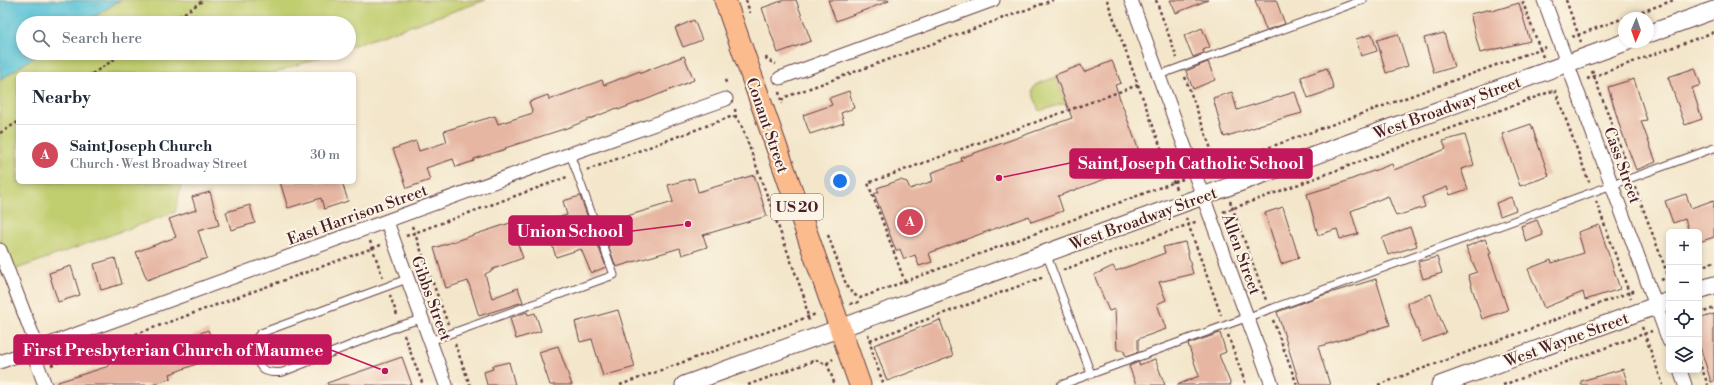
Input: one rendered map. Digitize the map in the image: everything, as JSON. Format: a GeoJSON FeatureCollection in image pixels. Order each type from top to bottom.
{"type":"FeatureCollection","features":[{"type":"Feature","properties":{"kind":"main road","name":"Conant Street"},"geometry":{"type":"LineString","coordinates":[[725,0],[860,385]]}},
{"type":"Feature","properties":{"kind":"street"},"geometry":{"type":"LineString","coordinates":[[780,78],[993,0]]}},
{"type":"Feature","properties":{"kind":"street","name":"Allen Street"},"geometry":{"type":"LineString","coordinates":[[1131,0],[1272,385]]}},
{"type":"Feature","properties":{"kind":"street","name":"Cass Street"},"geometry":{"type":"LineString","coordinates":[[1544,0],[1649,285],[1663,304],[1664,327],[1668,337]]}},
{"type":"Feature","properties":{"kind":"street"},"geometry":{"type":"LineString","coordinates":[[1654,32],[1714,10]]}},
{"type":"Feature","properties":{"kind":"street","name":"West Broadway Street"},"geometry":{"type":"LineString","coordinates":[[684,385],[1204,197],[1618,45]]}},
{"type":"Feature","properties":{"kind":"street","name":"East Harrison Street"},"geometry":{"type":"LineString","coordinates":[[0,362],[366,230],[570,154],[729,98]]}},
{"type":"Feature","properties":{"kind":"street","name":"Gibbs Street"},"geometry":{"type":"LineString","coordinates":[[387,222],[446,385]]}},
{"type":"Feature","properties":{"kind":"street"},"geometry":{"type":"LineString","coordinates":[[0,250],[35,350],[45,385]]}},
{"type":"Feature","properties":{"kind":"street"},"geometry":{"type":"LineString","coordinates":[[1702,289],[1714,285]]}},
{"type":"Feature","properties":{"kind":"street","name":"West Wayne Street"},"geometry":{"type":"LineString","coordinates":[[1440,385],[1663,304]]}},
{"type":"Feature","properties":{"kind":"street"},"geometry":{"type":"LineString","coordinates":[[1681,373],[1685,385]]}},
{"type":"Feature","properties":{"kind":"lane"},"geometry":{"type":"LineString","coordinates":[[1159,75],[1363,0]]}},
{"type":"Feature","properties":{"kind":"lane"},"geometry":{"type":"LineString","coordinates":[[1061,385],[1613,186],[1714,148]]}},
{"type":"Feature","properties":{"kind":"lane"},"geometry":{"type":"LineString","coordinates":[[430,341],[614,275],[570,154]]}},
{"type":"Feature","properties":{"kind":"lane"},"geometry":{"type":"LineString","coordinates":[[1046,253],[1091,374]]}},
{"type":"Feature","properties":{"kind":"lane"},"geometry":{"type":"LineString","coordinates":[[408,279],[386,285],[261,333],[255,340],[254,347],[256,358],[264,370],[275,373],[283,372],[422,318]]}},
{"type":"Feature","properties":{"kind":"path"},"geometry":{"type":"LineString","coordinates":[[180,16],[204,0]]}},
{"type":"Feature","properties":{"kind":"path"},"geometry":{"type":"LineString","coordinates":[[783,110],[782,102],[784,98],[788,96],[1053,0]]}},
{"type":"Feature","properties":{"kind":"path"},"geometry":{"type":"LineString","coordinates":[[1156,0],[1297,385]]}},
{"type":"Feature","properties":{"kind":"path"},"geometry":{"type":"LineString","coordinates":[[1217,166],[1540,49],[1522,0]]}},
{"type":"Feature","properties":{"kind":"path"},"geometry":{"type":"LineString","coordinates":[[1566,0],[1594,77],[1714,32]]}},
{"type":"Feature","properties":{"kind":"path"},"geometry":{"type":"LineString","coordinates":[[1641,12],[1674,0]]}},
{"type":"Feature","properties":{"kind":"path"},"geometry":{"type":"LineString","coordinates":[[1579,35],[1618,21]]}},
{"type":"Feature","properties":{"kind":"path"},"geometry":{"type":"LineString","coordinates":[[95,72],[113,60]]}},
{"type":"Feature","properties":{"kind":"path"},"geometry":{"type":"LineString","coordinates":[[725,80],[736,118],[741,124],[804,297],[816,360]]}},
{"type":"Feature","properties":{"kind":"path"},"geometry":{"type":"LineString","coordinates":[[904,282],[868,183],[1138,85]]}},
{"type":"Feature","properties":{"kind":"path"},"geometry":{"type":"LineString","coordinates":[[1555,90],[1663,385]]}},
{"type":"Feature","properties":{"kind":"path"},"geometry":{"type":"LineString","coordinates":[[0,133],[16,123]]}},
{"type":"Feature","properties":{"kind":"path"},"geometry":{"type":"LineString","coordinates":[[857,297],[860,298],[1173,183]]}},
{"type":"Feature","properties":{"kind":"path"},"geometry":{"type":"LineString","coordinates":[[407,214],[470,385]]}},
{"type":"Feature","properties":{"kind":"path"},"geometry":{"type":"LineString","coordinates":[[826,228],[847,287],[857,297],[874,358],[884,385]]}},
{"type":"Feature","properties":{"kind":"path"},"geometry":{"type":"LineString","coordinates":[[366,230],[423,385]]}},
{"type":"Feature","properties":{"kind":"path"},"geometry":{"type":"LineString","coordinates":[[1702,266],[1714,262]]}},
{"type":"Feature","properties":{"kind":"path"},"geometry":{"type":"LineString","coordinates":[[1378,385],[1629,293],[1666,278]]}},
{"type":"Feature","properties":{"kind":"path"},"geometry":{"type":"LineString","coordinates":[[1702,313],[1714,308]]}},
{"type":"Feature","properties":{"kind":"path"},"geometry":{"type":"LineString","coordinates":[[620,385],[808,316]]}},
{"type":"Feature","properties":{"kind":"path"},"geometry":{"type":"LineString","coordinates":[[1503,385],[1664,327]]}},
{"type":"Feature","properties":{"kind":"path"},"geometry":{"type":"LineString","coordinates":[[827,364],[869,336]]}},
{"type":"Feature","properties":{"kind":"path"},"geometry":{"type":"LineString","coordinates":[[748,385],[816,360],[827,364],[835,385]]}},
{"type":"Feature","properties":{"kind":"path"},"geometry":{"type":"LineString","coordinates":[[1702,368],[1708,385]]}},
{"type":"Feature","properties":{"kind":"green space"},"geometry":{"type":"Polygon","coordinates":[[[120,0],[486,0],[356,45],[356,16],[96,16],[120,0]]]}},
{"type":"Feature","properties":{"kind":"green space"},"geometry":{"type":"Polygon","coordinates":[[[30,60],[312,60],[277,72],[16,72],[16,184],[182,184],[175,212],[0,275],[0,80],[30,60]]]}},
{"type":"Feature","properties":{"kind":"green space"},"geometry":{"type":"Polygon","coordinates":[[[1056,77],[1066,103],[1039,111],[1032,91],[1035,85],[1056,77]]]}},
{"type":"Feature","properties":{"kind":"water"},"geometry":{"type":"Polygon","coordinates":[[[0,0],[120,0],[96,16],[16,16],[16,60],[30,60],[0,80],[0,0]]]}},
{"type":"Feature","properties":{"kind":"building"},"geometry":{"type":"Polygon","coordinates":[[[784,0],[796,0],[811,41],[778,53],[762,8],[784,0]]]}},
{"type":"Feature","properties":{"kind":"building"},"geometry":{"type":"Polygon","coordinates":[[[828,0],[888,0],[889,1],[836,21],[828,0]]]}},
{"type":"Feature","properties":{"kind":"building"},"geometry":{"type":"Polygon","coordinates":[[[1170,0],[1208,0],[1176,13],[1170,0]]]}},
{"type":"Feature","properties":{"kind":"building"},"geometry":{"type":"Polygon","coordinates":[[[1255,0],[1276,0],[1285,24],[1266,30],[1255,0]]]}},
{"type":"Feature","properties":{"kind":"building"},"geometry":{"type":"Polygon","coordinates":[[[1519,3],[1530,41],[1480,53],[1470,14],[1491,9],[1492,11],[1519,3]]]}},
{"type":"Feature","properties":{"kind":"building"},"geometry":{"type":"Polygon","coordinates":[[[694,20],[702,40],[683,47],[675,28],[694,20]]]}},
{"type":"Feature","properties":{"kind":"building"},"geometry":{"type":"Polygon","coordinates":[[[1202,28],[1210,47],[1203,50],[1204,53],[1193,57],[1184,36],[1202,28]]]}},
{"type":"Feature","properties":{"kind":"building"},"geometry":{"type":"Polygon","coordinates":[[[1444,33],[1454,67],[1434,73],[1424,38],[1444,33]]]}},
{"type":"Feature","properties":{"kind":"building"},"geometry":{"type":"Polygon","coordinates":[[[1372,34],[1377,51],[1361,56],[1356,39],[1372,34]]]}},
{"type":"Feature","properties":{"kind":"building"},"geometry":{"type":"Polygon","coordinates":[[[1398,34],[1408,66],[1386,73],[1377,40],[1398,34]]]}},
{"type":"Feature","properties":{"kind":"building"},"geometry":{"type":"Polygon","coordinates":[[[684,56],[694,80],[618,110],[617,108],[570,127],[505,148],[506,149],[474,159],[474,161],[456,167],[453,159],[426,168],[430,180],[407,188],[393,149],[416,141],[419,151],[447,142],[444,131],[495,116],[498,124],[533,113],[529,102],[548,95],[549,100],[602,80],[604,85],[640,71],[641,73],[684,56]]]}},
{"type":"Feature","properties":{"kind":"building"},"geometry":{"type":"Polygon","coordinates":[[[1112,61],[1121,83],[1115,85],[1144,165],[1058,196],[1063,211],[1031,222],[1029,216],[929,253],[932,262],[919,266],[915,255],[904,259],[900,249],[896,251],[874,194],[879,192],[877,188],[900,180],[907,182],[910,189],[933,181],[931,173],[962,161],[961,158],[1072,118],[1055,75],[1081,65],[1084,72],[1112,61]]]}},
{"type":"Feature","properties":{"kind":"building"},"geometry":{"type":"Polygon","coordinates":[[[1208,62],[1215,80],[1193,89],[1186,71],[1208,62]]]}},
{"type":"Feature","properties":{"kind":"building"},"geometry":{"type":"Polygon","coordinates":[[[1327,68],[1334,89],[1308,98],[1301,77],[1327,68]]]}},
{"type":"Feature","properties":{"kind":"building"},"geometry":{"type":"Polygon","coordinates":[[[1695,68],[1701,85],[1692,88],[1702,119],[1685,125],[1668,77],[1695,68]]]}},
{"type":"Feature","properties":{"kind":"building"},"geometry":{"type":"Polygon","coordinates":[[[1634,79],[1647,120],[1641,121],[1656,162],[1636,170],[1620,127],[1608,87],[1634,79]]]}},
{"type":"Feature","properties":{"kind":"building"},"geometry":{"type":"Polygon","coordinates":[[[849,91],[854,108],[841,113],[844,123],[810,134],[803,115],[832,105],[829,98],[849,91]]]}},
{"type":"Feature","properties":{"kind":"building"},"geometry":{"type":"Polygon","coordinates":[[[1232,92],[1237,110],[1295,92],[1302,113],[1224,137],[1213,98],[1232,92]]]}},
{"type":"Feature","properties":{"kind":"building"},"geometry":{"type":"Polygon","coordinates":[[[1531,124],[1549,176],[1520,186],[1502,134],[1531,124]]]}},
{"type":"Feature","properties":{"kind":"building"},"geometry":{"type":"Polygon","coordinates":[[[1465,135],[1474,165],[1461,169],[1468,189],[1450,195],[1447,187],[1422,197],[1425,207],[1396,216],[1388,196],[1351,211],[1358,234],[1340,239],[1337,229],[1318,235],[1307,194],[1392,164],[1394,170],[1446,149],[1443,141],[1465,135]]]}},
{"type":"Feature","properties":{"kind":"building"},"geometry":{"type":"Polygon","coordinates":[[[754,175],[767,216],[703,235],[707,247],[682,255],[680,248],[616,267],[601,224],[673,202],[668,185],[694,178],[698,192],[754,175]]]}},
{"type":"Feature","properties":{"kind":"building"},"geometry":{"type":"Polygon","coordinates":[[[281,184],[343,184],[348,201],[324,209],[321,198],[288,208],[281,184]]]}},
{"type":"Feature","properties":{"kind":"building"},"geometry":{"type":"Polygon","coordinates":[[[210,192],[219,225],[198,231],[207,258],[147,280],[136,252],[176,237],[169,219],[196,210],[192,197],[210,192]]]}},
{"type":"Feature","properties":{"kind":"building"},"geometry":{"type":"Polygon","coordinates":[[[1686,194],[1691,208],[1714,200],[1714,237],[1702,241],[1702,229],[1688,229],[1685,219],[1673,223],[1665,201],[1686,194]]]}},
{"type":"Feature","properties":{"kind":"building"},"geometry":{"type":"Polygon","coordinates":[[[580,196],[606,267],[591,273],[581,249],[556,257],[545,222],[567,215],[563,201],[580,196]]]}},
{"type":"Feature","properties":{"kind":"building"},"geometry":{"type":"Polygon","coordinates":[[[1511,197],[1516,210],[1500,216],[1496,203],[1511,197]]]}},
{"type":"Feature","properties":{"kind":"building"},"geometry":{"type":"Polygon","coordinates":[[[250,205],[255,223],[231,230],[226,212],[250,205]]]}},
{"type":"Feature","properties":{"kind":"building"},"geometry":{"type":"Polygon","coordinates":[[[1283,207],[1299,258],[1281,264],[1265,213],[1283,207]]]}},
{"type":"Feature","properties":{"kind":"building"},"geometry":{"type":"Polygon","coordinates":[[[1537,220],[1543,235],[1526,242],[1521,226],[1537,220]]]}},
{"type":"Feature","properties":{"kind":"building"},"geometry":{"type":"Polygon","coordinates":[[[510,223],[523,258],[493,269],[485,274],[492,298],[518,288],[523,302],[479,316],[468,281],[446,288],[434,248],[510,223]]]}},
{"type":"Feature","properties":{"kind":"building"},"geometry":{"type":"Polygon","coordinates":[[[1599,225],[1620,289],[1585,300],[1583,292],[1544,308],[1528,269],[1551,260],[1552,263],[1584,253],[1578,232],[1599,225]]]}},
{"type":"Feature","properties":{"kind":"building"},"geometry":{"type":"Polygon","coordinates":[[[1410,227],[1417,246],[1388,255],[1382,238],[1410,227]]]}},
{"type":"Feature","properties":{"kind":"building"},"geometry":{"type":"Polygon","coordinates":[[[1485,239],[1491,253],[1489,254],[1508,310],[1482,319],[1468,275],[1477,272],[1466,247],[1485,239]]]}},
{"type":"Feature","properties":{"kind":"building"},"geometry":{"type":"Polygon","coordinates":[[[1185,242],[1193,274],[1159,282],[1166,300],[1157,304],[1166,329],[1138,339],[1138,352],[1126,356],[1123,350],[1117,350],[1115,309],[1109,311],[1094,275],[1113,266],[1116,271],[1165,253],[1163,247],[1185,242]]]}},
{"type":"Feature","properties":{"kind":"building"},"geometry":{"type":"Polygon","coordinates":[[[1437,257],[1442,273],[1423,279],[1418,262],[1437,257]]]}},
{"type":"Feature","properties":{"kind":"building"},"geometry":{"type":"Polygon","coordinates":[[[115,258],[122,284],[101,290],[94,264],[115,258]]]}},
{"type":"Feature","properties":{"kind":"building"},"geometry":{"type":"Polygon","coordinates":[[[71,266],[80,295],[58,302],[49,273],[71,266]]]}},
{"type":"Feature","properties":{"kind":"building"},"geometry":{"type":"Polygon","coordinates":[[[1376,279],[1390,325],[1318,347],[1330,385],[1300,385],[1277,312],[1320,296],[1376,279]]]}},
{"type":"Feature","properties":{"kind":"building"},"geometry":{"type":"Polygon","coordinates":[[[1431,294],[1446,333],[1422,342],[1407,303],[1431,294]]]}},
{"type":"Feature","properties":{"kind":"building"},"geometry":{"type":"Polygon","coordinates":[[[618,310],[635,367],[603,376],[592,339],[580,342],[575,322],[618,310]]]}},
{"type":"Feature","properties":{"kind":"building"},"geometry":{"type":"Polygon","coordinates":[[[527,312],[528,315],[535,313],[541,331],[516,339],[510,318],[527,312]]]}},
{"type":"Feature","properties":{"kind":"building"},"geometry":{"type":"Polygon","coordinates":[[[1714,314],[1714,381],[1711,382],[1702,353],[1702,318],[1714,314]]]}},
{"type":"Feature","properties":{"kind":"building"},"geometry":{"type":"Polygon","coordinates":[[[940,320],[953,356],[887,381],[874,345],[940,320]]]}},
{"type":"Feature","properties":{"kind":"building"},"geometry":{"type":"Polygon","coordinates":[[[208,330],[218,356],[170,374],[171,378],[152,385],[59,385],[58,382],[109,366],[108,364],[141,354],[140,353],[160,346],[161,349],[208,330]]]}},
{"type":"Feature","properties":{"kind":"building"},"geometry":{"type":"Polygon","coordinates":[[[1220,333],[1226,352],[1219,355],[1231,385],[1177,385],[1199,376],[1188,344],[1220,333]]]}},
{"type":"Feature","properties":{"kind":"building"},"geometry":{"type":"Polygon","coordinates":[[[558,346],[572,385],[550,385],[539,352],[558,346]]]}},
{"type":"Feature","properties":{"kind":"building"},"geometry":{"type":"Polygon","coordinates":[[[402,357],[412,385],[328,385],[327,383],[402,357]]]}},
{"type":"Feature","properties":{"kind":"building"},"geometry":{"type":"Polygon","coordinates":[[[1155,359],[1165,385],[1136,385],[1129,366],[1139,362],[1139,365],[1155,359]]]}},
{"type":"Feature","properties":{"kind":"building"},"geometry":{"type":"Polygon","coordinates":[[[509,362],[515,385],[487,385],[484,372],[493,369],[492,366],[509,362]]]}},
{"type":"Feature","properties":{"kind":"building"},"geometry":{"type":"Polygon","coordinates":[[[1623,369],[1628,385],[1581,385],[1581,381],[1623,369]]]}},
{"type":"Feature","properties":{"kind":"place","name":"Saint Joseph Catholic School"},"geometry":{"type":"Point","coordinates":[999,178]}},
{"type":"Feature","properties":{"kind":"place","name":"Saint Joseph Church"},"geometry":{"type":"Point","coordinates":[910,222]}},
{"type":"Feature","properties":{"kind":"place","name":"Union School"},"geometry":{"type":"Point","coordinates":[688,224]}},
{"type":"Feature","properties":{"kind":"place","name":"First Presbyterian Church of Maumee"},"geometry":{"type":"Point","coordinates":[385,371]}}]}
